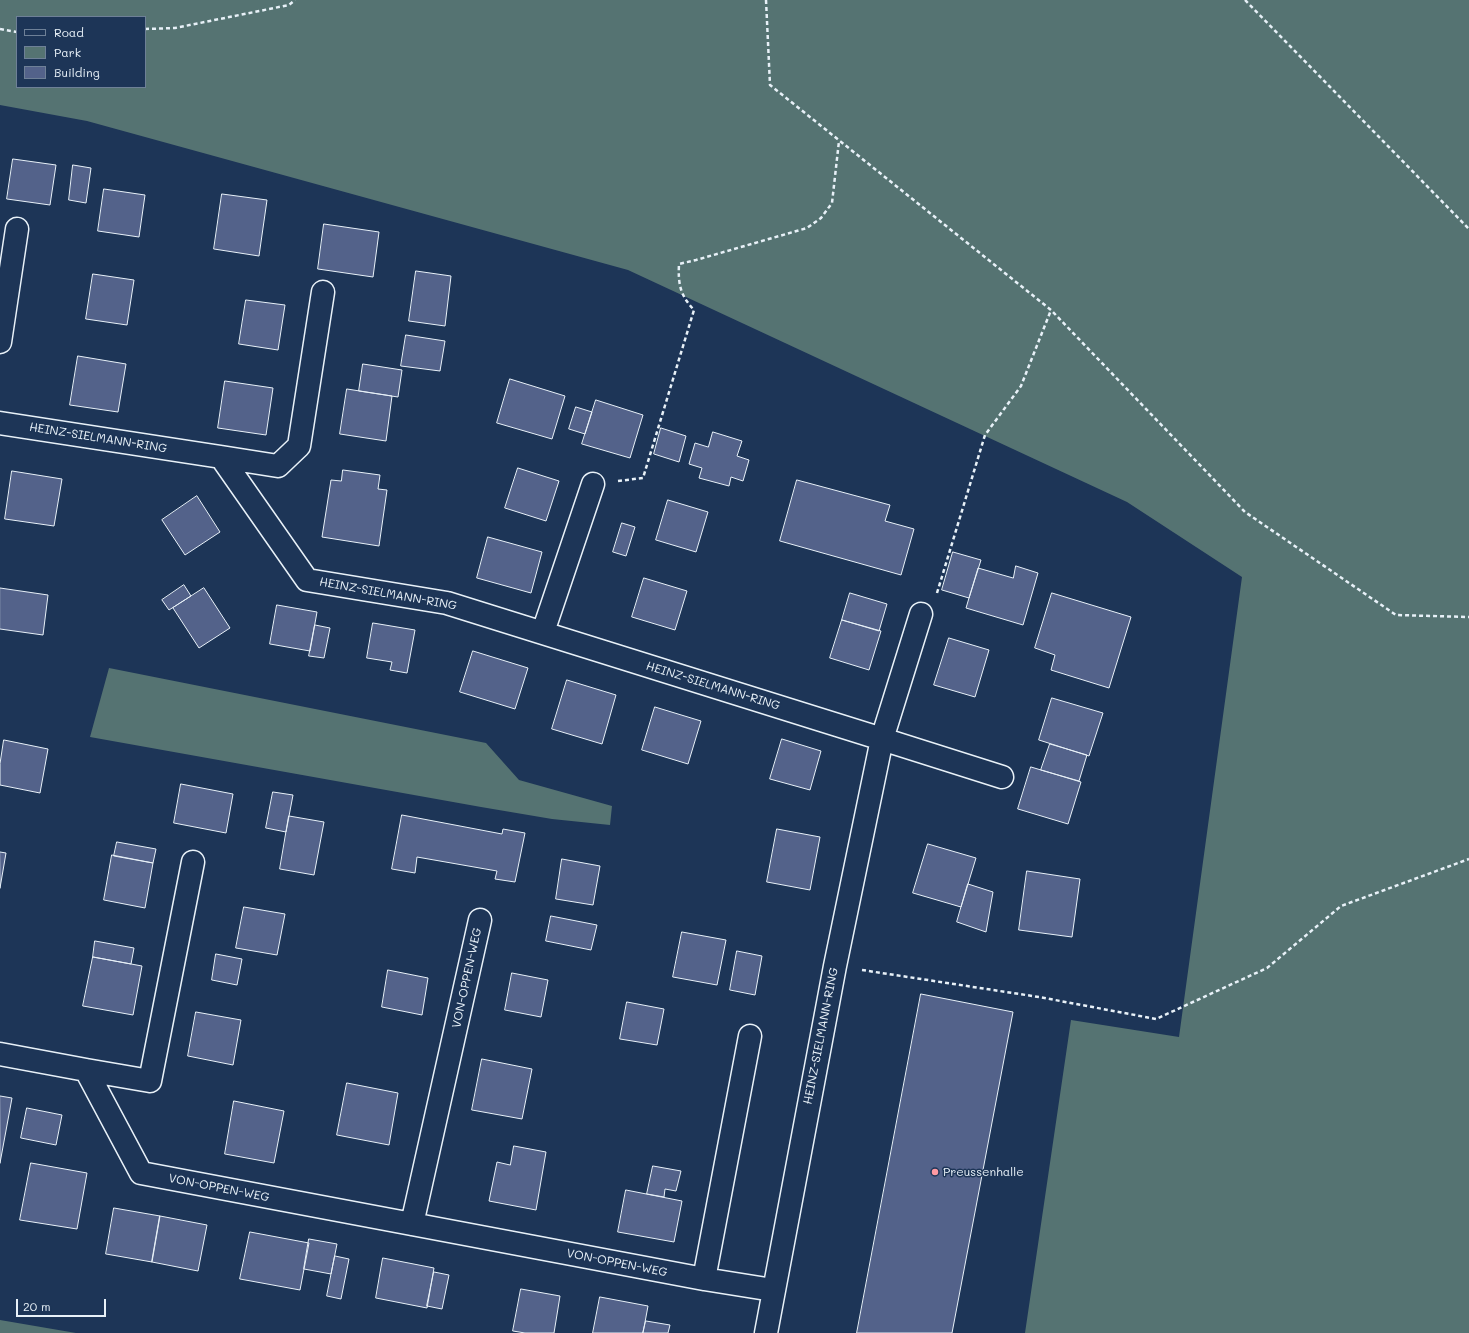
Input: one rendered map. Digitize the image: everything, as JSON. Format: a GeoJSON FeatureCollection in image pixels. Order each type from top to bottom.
{"type":"FeatureCollection","features":[{"type":"Feature","properties":{"kind":"street"},"geometry":{"type":"LineString","coordinates":[[0,342],[17,229]]}},
{"type":"Feature","properties":{"kind":"street","name":"HEINZ-SIELMANN-RING"},"geometry":{"type":"LineString","coordinates":[[0,423],[278,466],[299,446],[323,292]]}},
{"type":"Feature","properties":{"kind":"street","name":"HEINZ-SIELMANN-RING"},"geometry":{"type":"LineString","coordinates":[[221,457],[307,580],[447,603],[1002,777]]}},
{"type":"Feature","properties":{"kind":"street"},"geometry":{"type":"LineString","coordinates":[[543,632],[593,484]]}},
{"type":"Feature","properties":{"kind":"street","name":"HEINZ-SIELMANN-RING"},"geometry":{"type":"LineString","coordinates":[[766,1333],[835,966],[882,739],[921,614]]}},
{"type":"Feature","properties":{"kind":"street"},"geometry":{"type":"LineString","coordinates":[[0,1054],[150,1082],[193,862]]}},
{"type":"Feature","properties":{"kind":"street","name":"VON-OPPEN-WEG"},"geometry":{"type":"LineString","coordinates":[[412,1224],[480,920]]}},
{"type":"Feature","properties":{"kind":"street"},"geometry":{"type":"LineString","coordinates":[[704,1279],[750,1036]]}},
{"type":"Feature","properties":{"kind":"street","name":"VON-OPPEN-WEG"},"geometry":{"type":"LineString","coordinates":[[86,1070],[141,1173],[704,1279],[773,1290]]}},
{"type":"Feature","properties":{"kind":"path"},"geometry":{"type":"LineString","coordinates":[[146,29],[175,28],[289,5],[295,0]]}},
{"type":"Feature","properties":{"kind":"path"},"geometry":{"type":"LineString","coordinates":[[766,0],[770,85],[1051,310],[1245,512],[1396,615],[1469,617]]}},
{"type":"Feature","properties":{"kind":"path"},"geometry":{"type":"LineString","coordinates":[[1246,0],[1469,229]]}},
{"type":"Feature","properties":{"kind":"path"},"geometry":{"type":"LineString","coordinates":[[0,29],[16,32]]}},
{"type":"Feature","properties":{"kind":"path"},"geometry":{"type":"LineString","coordinates":[[593,484],[643,478],[694,310],[685,301],[681,291],[678,273],[679,264],[807,228],[822,218],[832,203],[839,141]]}},
{"type":"Feature","properties":{"kind":"path"},"geometry":{"type":"LineString","coordinates":[[921,614],[934,604],[985,435],[1021,386],[1051,310]]}},
{"type":"Feature","properties":{"kind":"path"},"geometry":{"type":"LineString","coordinates":[[835,966],[1039,997],[1156,1019],[1267,968],[1341,906],[1469,859]]}},
{"type":"Feature","properties":{"kind":"green space"},"geometry":{"type":"Polygon","coordinates":[[[0,0],[1469,0],[1469,1333],[1025,1333],[1071,1020],[1179,1037],[1242,577],[1127,502],[628,270],[87,121],[0,105],[0,0]]]}},
{"type":"Feature","properties":{"kind":"green space"},"geometry":{"type":"Polygon","coordinates":[[[109,668],[486,743],[519,780],[612,806],[610,825],[552,819],[481,807],[90,737],[109,668]]]}},
{"type":"Feature","properties":{"kind":"green space"},"geometry":{"type":"Polygon","coordinates":[[[0,1320],[76,1333],[0,1333],[0,1320]]]}},
{"type":"Feature","properties":{"kind":"building"},"geometry":{"type":"Polygon","coordinates":[[[13,159],[56,165],[50,205],[7,199],[13,159]]]}},
{"type":"Feature","properties":{"kind":"building"},"geometry":{"type":"Polygon","coordinates":[[[73,165],[91,168],[86,203],[69,200],[73,165]]]}},
{"type":"Feature","properties":{"kind":"building"},"geometry":{"type":"Polygon","coordinates":[[[104,189],[145,195],[139,237],[98,231],[104,189]]]}},
{"type":"Feature","properties":{"kind":"building"},"geometry":{"type":"Polygon","coordinates":[[[222,194],[267,200],[259,256],[214,249],[222,194]]]}},
{"type":"Feature","properties":{"kind":"building"},"geometry":{"type":"Polygon","coordinates":[[[324,224],[379,232],[373,277],[318,269],[324,224]]]}},
{"type":"Feature","properties":{"kind":"building"},"geometry":{"type":"Polygon","coordinates":[[[416,271],[451,276],[445,326],[409,321],[416,271]]]}},
{"type":"Feature","properties":{"kind":"building"},"geometry":{"type":"Polygon","coordinates":[[[93,274],[134,280],[127,325],[86,319],[93,274]]]}},
{"type":"Feature","properties":{"kind":"building"},"geometry":{"type":"Polygon","coordinates":[[[246,300],[285,305],[278,350],[239,344],[246,300]]]}},
{"type":"Feature","properties":{"kind":"building"},"geometry":{"type":"Polygon","coordinates":[[[406,335],[445,341],[440,371],[401,366],[406,335]]]}},
{"type":"Feature","properties":{"kind":"building"},"geometry":{"type":"Polygon","coordinates":[[[78,356],[126,364],[118,412],[70,405],[78,356]]]}},
{"type":"Feature","properties":{"kind":"building"},"geometry":{"type":"Polygon","coordinates":[[[363,364],[402,370],[398,397],[359,391],[363,364]]]}},
{"type":"Feature","properties":{"kind":"building"},"geometry":{"type":"Polygon","coordinates":[[[510,379],[565,396],[552,439],[497,423],[510,379]]]}},
{"type":"Feature","properties":{"kind":"building"},"geometry":{"type":"Polygon","coordinates":[[[225,381],[273,388],[266,435],[218,428],[225,381]]]}},
{"type":"Feature","properties":{"kind":"building"},"geometry":{"type":"Polygon","coordinates":[[[347,389],[392,396],[386,441],[340,434],[347,389]]]}},
{"type":"Feature","properties":{"kind":"building"},"geometry":{"type":"Polygon","coordinates":[[[596,400],[643,415],[630,458],[582,444],[596,400]]]}},
{"type":"Feature","properties":{"kind":"building"},"geometry":{"type":"Polygon","coordinates":[[[576,407],[592,412],[585,434],[569,429],[576,407]]]}},
{"type":"Feature","properties":{"kind":"building"},"geometry":{"type":"Polygon","coordinates":[[[661,428],[686,436],[679,462],[654,454],[661,428]]]}},
{"type":"Feature","properties":{"kind":"building"},"geometry":{"type":"Polygon","coordinates":[[[713,432],[742,441],[737,456],[749,460],[743,481],[731,477],[729,486],[699,478],[702,468],[689,464],[695,443],[708,447],[713,432]]]}},
{"type":"Feature","properties":{"kind":"building"},"geometry":{"type":"Polygon","coordinates":[[[518,468],[559,481],[546,521],[505,508],[518,468]]]}},
{"type":"Feature","properties":{"kind":"building"},"geometry":{"type":"Polygon","coordinates":[[[343,470],[380,475],[378,489],[387,490],[379,546],[322,537],[331,480],[341,481],[343,470]]]}},
{"type":"Feature","properties":{"kind":"building"},"geometry":{"type":"Polygon","coordinates":[[[12,471],[62,479],[54,526],[5,519],[12,471]]]}},
{"type":"Feature","properties":{"kind":"building"},"geometry":{"type":"Polygon","coordinates":[[[797,480],[890,505],[885,521],[914,529],[901,575],[780,541],[797,480]]]}},
{"type":"Feature","properties":{"kind":"building"},"geometry":{"type":"Polygon","coordinates":[[[197,496],[220,532],[185,555],[162,520],[197,496]]]}},
{"type":"Feature","properties":{"kind":"building"},"geometry":{"type":"Polygon","coordinates":[[[668,500],[708,512],[696,552],[656,540],[668,500]]]}},
{"type":"Feature","properties":{"kind":"building"},"geometry":{"type":"Polygon","coordinates":[[[622,523],[635,527],[626,556],[613,552],[622,523]]]}},
{"type":"Feature","properties":{"kind":"building"},"geometry":{"type":"Polygon","coordinates":[[[488,537],[542,552],[531,593],[477,578],[488,537]]]}},
{"type":"Feature","properties":{"kind":"building"},"geometry":{"type":"Polygon","coordinates":[[[953,552],[981,560],[969,598],[942,590],[953,552]]]}},
{"type":"Feature","properties":{"kind":"building"},"geometry":{"type":"Polygon","coordinates":[[[1016,566],[1038,573],[1023,625],[966,608],[978,568],[1013,578],[1016,566]]]}},
{"type":"Feature","properties":{"kind":"building"},"geometry":{"type":"Polygon","coordinates":[[[644,578],[687,591],[675,630],[632,617],[644,578]]]}},
{"type":"Feature","properties":{"kind":"building"},"geometry":{"type":"Polygon","coordinates":[[[184,585],[191,596],[169,610],[162,600],[184,585]]]}},
{"type":"Feature","properties":{"kind":"building"},"geometry":{"type":"Polygon","coordinates":[[[0,588],[48,595],[43,635],[0,629],[0,588]]]}},
{"type":"Feature","properties":{"kind":"building"},"geometry":{"type":"Polygon","coordinates":[[[204,588],[230,628],[199,648],[173,608],[204,588]]]}},
{"type":"Feature","properties":{"kind":"building"},"geometry":{"type":"Polygon","coordinates":[[[850,593],[887,604],[879,631],[842,620],[850,593]]]}},
{"type":"Feature","properties":{"kind":"building"},"geometry":{"type":"Polygon","coordinates":[[[1052,593],[1131,617],[1109,688],[1051,670],[1055,655],[1035,648],[1052,593]]]}},
{"type":"Feature","properties":{"kind":"building"},"geometry":{"type":"Polygon","coordinates":[[[277,605],[317,612],[310,651],[270,644],[277,605]]]}},
{"type":"Feature","properties":{"kind":"building"},"geometry":{"type":"Polygon","coordinates":[[[842,620],[881,631],[869,670],[830,658],[842,620]]]}},
{"type":"Feature","properties":{"kind":"building"},"geometry":{"type":"Polygon","coordinates":[[[373,623],[415,630],[407,673],[390,670],[392,662],[367,658],[373,623]]]}},
{"type":"Feature","properties":{"kind":"building"},"geometry":{"type":"Polygon","coordinates":[[[315,625],[330,628],[324,658],[309,656],[315,625]]]}},
{"type":"Feature","properties":{"kind":"building"},"geometry":{"type":"Polygon","coordinates":[[[949,638],[989,650],[975,697],[934,685],[949,638]]]}},
{"type":"Feature","properties":{"kind":"building"},"geometry":{"type":"Polygon","coordinates":[[[473,651],[528,668],[515,709],[460,692],[473,651]]]}},
{"type":"Feature","properties":{"kind":"building"},"geometry":{"type":"Polygon","coordinates":[[[567,680],[616,695],[602,744],[552,729],[567,680]]]}},
{"type":"Feature","properties":{"kind":"building"},"geometry":{"type":"Polygon","coordinates":[[[1052,698],[1103,713],[1089,756],[1039,740],[1052,698]]]}},
{"type":"Feature","properties":{"kind":"building"},"geometry":{"type":"Polygon","coordinates":[[[655,707],[701,721],[688,764],[642,750],[655,707]]]}},
{"type":"Feature","properties":{"kind":"building"},"geometry":{"type":"Polygon","coordinates":[[[782,739],[821,751],[810,790],[770,779],[782,739]]]}},
{"type":"Feature","properties":{"kind":"building"},"geometry":{"type":"Polygon","coordinates":[[[4,740],[48,749],[40,793],[0,785],[0,764],[4,740]]]}},
{"type":"Feature","properties":{"kind":"building"},"geometry":{"type":"Polygon","coordinates":[[[1050,744],[1087,755],[1079,781],[1041,770],[1050,744]]]}},
{"type":"Feature","properties":{"kind":"building"},"geometry":{"type":"Polygon","coordinates":[[[1031,767],[1081,782],[1068,824],[1018,809],[1031,767]]]}},
{"type":"Feature","properties":{"kind":"building"},"geometry":{"type":"Polygon","coordinates":[[[181,784],[233,794],[226,833],[174,823],[181,784]]]}},
{"type":"Feature","properties":{"kind":"building"},"geometry":{"type":"Polygon","coordinates":[[[273,792],[293,795],[286,832],[266,828],[273,792]]]}},
{"type":"Feature","properties":{"kind":"building"},"geometry":{"type":"Polygon","coordinates":[[[402,815],[502,834],[503,829],[525,833],[515,882],[495,879],[497,871],[417,857],[415,873],[392,869],[402,815]]]}},
{"type":"Feature","properties":{"kind":"building"},"geometry":{"type":"Polygon","coordinates":[[[289,816],[324,822],[314,875],[280,869],[289,816]]]}},
{"type":"Feature","properties":{"kind":"building"},"geometry":{"type":"Polygon","coordinates":[[[777,829],[820,837],[810,890],[767,882],[777,829]]]}},
{"type":"Feature","properties":{"kind":"building"},"geometry":{"type":"Polygon","coordinates":[[[117,842],[156,849],[153,863],[114,856],[117,842]]]}},
{"type":"Feature","properties":{"kind":"building"},"geometry":{"type":"Polygon","coordinates":[[[928,844],[976,858],[961,907],[913,893],[928,844]]]}},
{"type":"Feature","properties":{"kind":"building"},"geometry":{"type":"Polygon","coordinates":[[[0,852],[6,853],[0,888],[0,852]]]}},
{"type":"Feature","properties":{"kind":"building"},"geometry":{"type":"Polygon","coordinates":[[[112,855],[153,863],[145,908],[104,900],[112,855]]]}},
{"type":"Feature","properties":{"kind":"building"},"geometry":{"type":"Polygon","coordinates":[[[562,859],[600,866],[593,905],[556,899],[562,859]]]}},
{"type":"Feature","properties":{"kind":"building"},"geometry":{"type":"Polygon","coordinates":[[[1027,871],[1080,879],[1072,937],[1019,930],[1027,871]]]}},
{"type":"Feature","properties":{"kind":"building"},"geometry":{"type":"Polygon","coordinates":[[[968,884],[993,892],[986,932],[957,922],[968,884]]]}},
{"type":"Feature","properties":{"kind":"building"},"geometry":{"type":"Polygon","coordinates":[[[244,907],[285,914],[277,955],[236,948],[244,907]]]}},
{"type":"Feature","properties":{"kind":"building"},"geometry":{"type":"Polygon","coordinates":[[[551,916],[597,925],[591,950],[546,941],[551,916]]]}},
{"type":"Feature","properties":{"kind":"building"},"geometry":{"type":"Polygon","coordinates":[[[682,932],[726,940],[717,985],[673,977],[682,932]]]}},
{"type":"Feature","properties":{"kind":"building"},"geometry":{"type":"Polygon","coordinates":[[[95,941],[134,948],[131,964],[93,957],[95,941]]]}},
{"type":"Feature","properties":{"kind":"building"},"geometry":{"type":"Polygon","coordinates":[[[737,951],[762,956],[755,995],[730,990],[737,951]]]}},
{"type":"Feature","properties":{"kind":"building"},"geometry":{"type":"Polygon","coordinates":[[[216,954],[242,959],[237,985],[212,980],[216,954]]]}},
{"type":"Feature","properties":{"kind":"building"},"geometry":{"type":"Polygon","coordinates":[[[93,957],[142,966],[133,1015],[83,1006],[93,957]]]}},
{"type":"Feature","properties":{"kind":"building"},"geometry":{"type":"Polygon","coordinates":[[[388,970],[428,978],[422,1015],[382,1007],[388,970]]]}},
{"type":"Feature","properties":{"kind":"building"},"geometry":{"type":"Polygon","coordinates":[[[512,973],[548,980],[541,1017],[505,1010],[512,973]]]}},
{"type":"Feature","properties":{"kind":"building","name":"Preussenhalle"},"geometry":{"type":"Polygon","coordinates":[[[921,994],[1013,1012],[952,1333],[857,1333],[921,994]]]}},
{"type":"Feature","properties":{"kind":"building"},"geometry":{"type":"Polygon","coordinates":[[[627,1002],[664,1009],[657,1045],[620,1039],[627,1002]]]}},
{"type":"Feature","properties":{"kind":"building"},"geometry":{"type":"Polygon","coordinates":[[[196,1012],[241,1020],[233,1065],[188,1056],[196,1012]]]}},
{"type":"Feature","properties":{"kind":"building"},"geometry":{"type":"Polygon","coordinates":[[[482,1059],[532,1069],[522,1119],[472,1110],[482,1059]]]}},
{"type":"Feature","properties":{"kind":"building"},"geometry":{"type":"Polygon","coordinates":[[[347,1083],[398,1093],[389,1145],[337,1135],[347,1083]]]}},
{"type":"Feature","properties":{"kind":"building"},"geometry":{"type":"Polygon","coordinates":[[[0,1096],[12,1098],[0,1163],[0,1096]]]}},
{"type":"Feature","properties":{"kind":"building"},"geometry":{"type":"Polygon","coordinates":[[[234,1101],[284,1111],[274,1163],[225,1154],[234,1101]]]}},
{"type":"Feature","properties":{"kind":"building"},"geometry":{"type":"Polygon","coordinates":[[[27,1108],[62,1115],[56,1145],[21,1138],[27,1108]]]}},
{"type":"Feature","properties":{"kind":"building"},"geometry":{"type":"Polygon","coordinates":[[[514,1146],[546,1152],[536,1210],[489,1201],[497,1162],[510,1165],[514,1146]]]}},
{"type":"Feature","properties":{"kind":"building"},"geometry":{"type":"Polygon","coordinates":[[[31,1163],[87,1173],[77,1229],[20,1220],[31,1163]]]}},
{"type":"Feature","properties":{"kind":"building"},"geometry":{"type":"Polygon","coordinates":[[[653,1166],[681,1171],[676,1191],[665,1189],[664,1197],[647,1194],[653,1166]]]}},
{"type":"Feature","properties":{"kind":"building"},"geometry":{"type":"Polygon","coordinates":[[[626,1190],[682,1201],[674,1242],[618,1232],[626,1190]]]}},
{"type":"Feature","properties":{"kind":"building"},"geometry":{"type":"Polygon","coordinates":[[[114,1208],[160,1216],[152,1262],[106,1254],[114,1208]]]}},
{"type":"Feature","properties":{"kind":"building"},"geometry":{"type":"Polygon","coordinates":[[[160,1216],[207,1225],[198,1271],[152,1262],[160,1216]]]}},
{"type":"Feature","properties":{"kind":"building"},"geometry":{"type":"Polygon","coordinates":[[[250,1232],[309,1243],[300,1290],[240,1279],[250,1232]]]}},
{"type":"Feature","properties":{"kind":"building"},"geometry":{"type":"Polygon","coordinates":[[[309,1239],[337,1244],[331,1274],[304,1269],[309,1239]]]}},
{"type":"Feature","properties":{"kind":"building"},"geometry":{"type":"Polygon","coordinates":[[[335,1256],[349,1259],[341,1299],[327,1296],[335,1256]]]}},
{"type":"Feature","properties":{"kind":"building"},"geometry":{"type":"Polygon","coordinates":[[[383,1258],[434,1268],[427,1308],[376,1298],[383,1258]]]}},
{"type":"Feature","properties":{"kind":"building"},"geometry":{"type":"Polygon","coordinates":[[[434,1272],[449,1275],[442,1309],[427,1306],[434,1272]]]}},
{"type":"Feature","properties":{"kind":"building"},"geometry":{"type":"Polygon","coordinates":[[[521,1289],[560,1296],[554,1333],[525,1333],[513,1331],[521,1289]]]}},
{"type":"Feature","properties":{"kind":"building"},"geometry":{"type":"Polygon","coordinates":[[[600,1297],[648,1306],[643,1333],[593,1333],[600,1297]]]}},
{"type":"Feature","properties":{"kind":"building"},"geometry":{"type":"Polygon","coordinates":[[[646,1321],[670,1325],[668,1333],[643,1333],[646,1321]]]}},
{"type":"Feature","properties":{"kind":"place","name":"Preussenhalle"},"geometry":{"type":"Point","coordinates":[935,1172]}}]}
